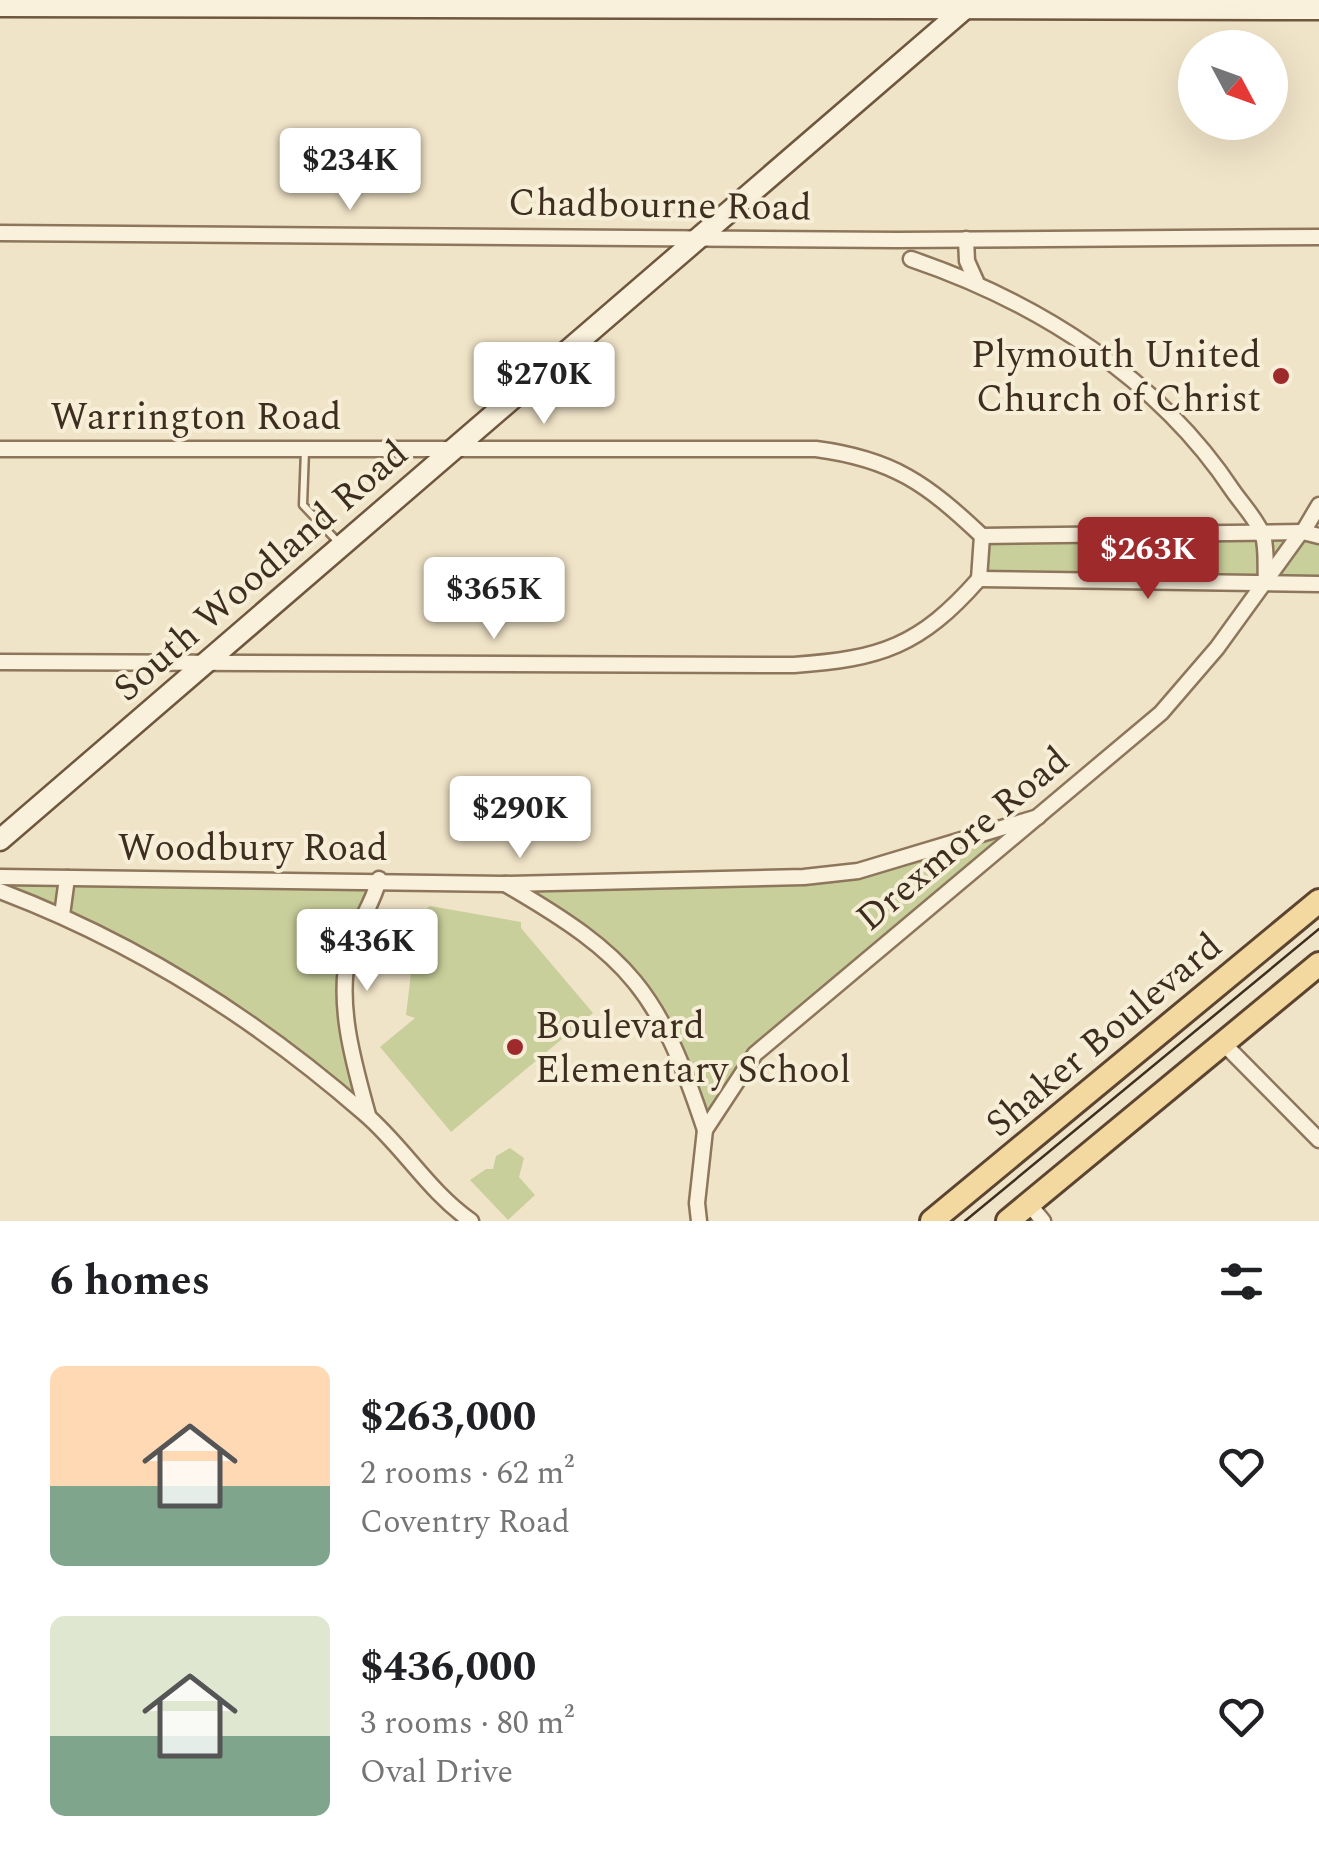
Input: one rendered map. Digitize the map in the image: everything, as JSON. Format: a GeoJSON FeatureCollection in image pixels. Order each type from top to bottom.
{"type":"FeatureCollection","features":[{"type":"Feature","properties":{"kind":"main road"},"geometry":{"type":"LineString","coordinates":[[0,6],[970,4],[1319,9]]}},
{"type":"Feature","properties":{"kind":"main road","name":"South Woodland Road"},"geometry":{"type":"LineString","coordinates":[[0,840],[970,4]]}},
{"type":"Feature","properties":{"kind":"main road","name":"Shaker Boulevard"},"geometry":{"type":"LineString","coordinates":[[932,1221],[1319,901]]}},
{"type":"Feature","properties":{"kind":"main road"},"geometry":{"type":"LineString","coordinates":[[1008,1221],[1036,1212],[1223,1043],[1319,964]]}},
{"type":"Feature","properties":{"kind":"street","name":"Chadbourne Road"},"geometry":{"type":"LineString","coordinates":[[0,233],[966,239],[1319,237]]}},
{"type":"Feature","properties":{"kind":"street"},"geometry":{"type":"LineString","coordinates":[[966,239],[967,261],[976,281]]}},
{"type":"Feature","properties":{"kind":"street"},"geometry":{"type":"LineString","coordinates":[[911,259],[976,281],[1098,353],[1166,409],[1223,476],[1262,534],[1266,581]]}},
{"type":"Feature","properties":{"kind":"street","name":"Warrington Road"},"geometry":{"type":"LineString","coordinates":[[0,448],[816,449],[860,455],[900,469],[938,495],[982,536]]}},
{"type":"Feature","properties":{"kind":"street","name":"Drexmore Road"},"geometry":{"type":"LineString","coordinates":[[699,1221],[697,1203],[705,1130],[756,1054],[1161,713],[1218,648],[1319,505]]}},
{"type":"Feature","properties":{"kind":"street"},"geometry":{"type":"LineString","coordinates":[[0,662],[794,666],[858,661],[895,647],[945,618],[979,579],[982,536],[1302,532],[1319,536]]}},
{"type":"Feature","properties":{"kind":"street"},"geometry":{"type":"LineString","coordinates":[[979,579],[1319,584]]}},
{"type":"Feature","properties":{"kind":"street","name":"Woodbury Road"},"geometry":{"type":"LineString","coordinates":[[0,877],[379,879],[504,884],[804,877],[858,871],[1038,817]]}},
{"type":"Feature","properties":{"kind":"street"},"geometry":{"type":"LineString","coordinates":[[62,915],[68,878]]}},
{"type":"Feature","properties":{"kind":"street"},"geometry":{"type":"LineString","coordinates":[[368,1116],[352,1046],[345,984],[350,948],[375,898],[379,879]]}},
{"type":"Feature","properties":{"kind":"street"},"geometry":{"type":"LineString","coordinates":[[504,884],[589,934],[647,995],[676,1045],[705,1130]]}},
{"type":"Feature","properties":{"kind":"street"},"geometry":{"type":"LineString","coordinates":[[0,891],[62,915],[147,956],[201,990],[368,1116],[421,1177],[472,1221]]}},
{"type":"Feature","properties":{"kind":"street"},"geometry":{"type":"LineString","coordinates":[[1223,1043],[1319,1140]]}},
{"type":"Feature","properties":{"kind":"street","name":"Drexmore Road"},"geometry":{"type":"LineString","coordinates":[[687,1221],[697,1203]]}},
{"type":"Feature","properties":{"kind":"lane"},"geometry":{"type":"LineString","coordinates":[[305,448],[303,505],[341,546]]}},
{"type":"Feature","properties":{"kind":"green space"},"geometry":{"type":"Polygon","coordinates":[[[982,536],[1319,536],[1319,584],[979,579],[982,536]]]}},
{"type":"Feature","properties":{"kind":"green space"},"geometry":{"type":"Polygon","coordinates":[[[1038,817],[775,1036],[705,1130],[686,1073],[624,968],[504,884],[858,871],[1038,817]]]}},
{"type":"Feature","properties":{"kind":"green space"},"geometry":{"type":"Polygon","coordinates":[[[0,877],[379,879],[361,923],[345,984],[368,1115],[201,990],[0,891],[0,877]]]}},
{"type":"Feature","properties":{"kind":"green space"},"geometry":{"type":"Polygon","coordinates":[[[430,906],[521,922],[521,928],[593,1013],[451,1132],[380,1047],[415,1018],[406,1015],[418,915],[430,906]]]}},
{"type":"Feature","properties":{"kind":"green space"},"geometry":{"type":"Polygon","coordinates":[[[510,1148],[524,1158],[519,1177],[535,1195],[508,1220],[470,1180],[486,1169],[493,1169],[496,1156],[510,1148]]]}},
{"type":"Feature","properties":{"kind":"tram line"},"geometry":{"type":"LineString","coordinates":[[965,1221],[1319,929]]}},
{"type":"Feature","properties":{"kind":"place","name":"Plymouth United Church of Christ"},"geometry":{"type":"Point","coordinates":[1281,376]}},
{"type":"Feature","properties":{"kind":"place","name":"Boulevard Elementary School"},"geometry":{"type":"Point","coordinates":[515,1047]}}]}
